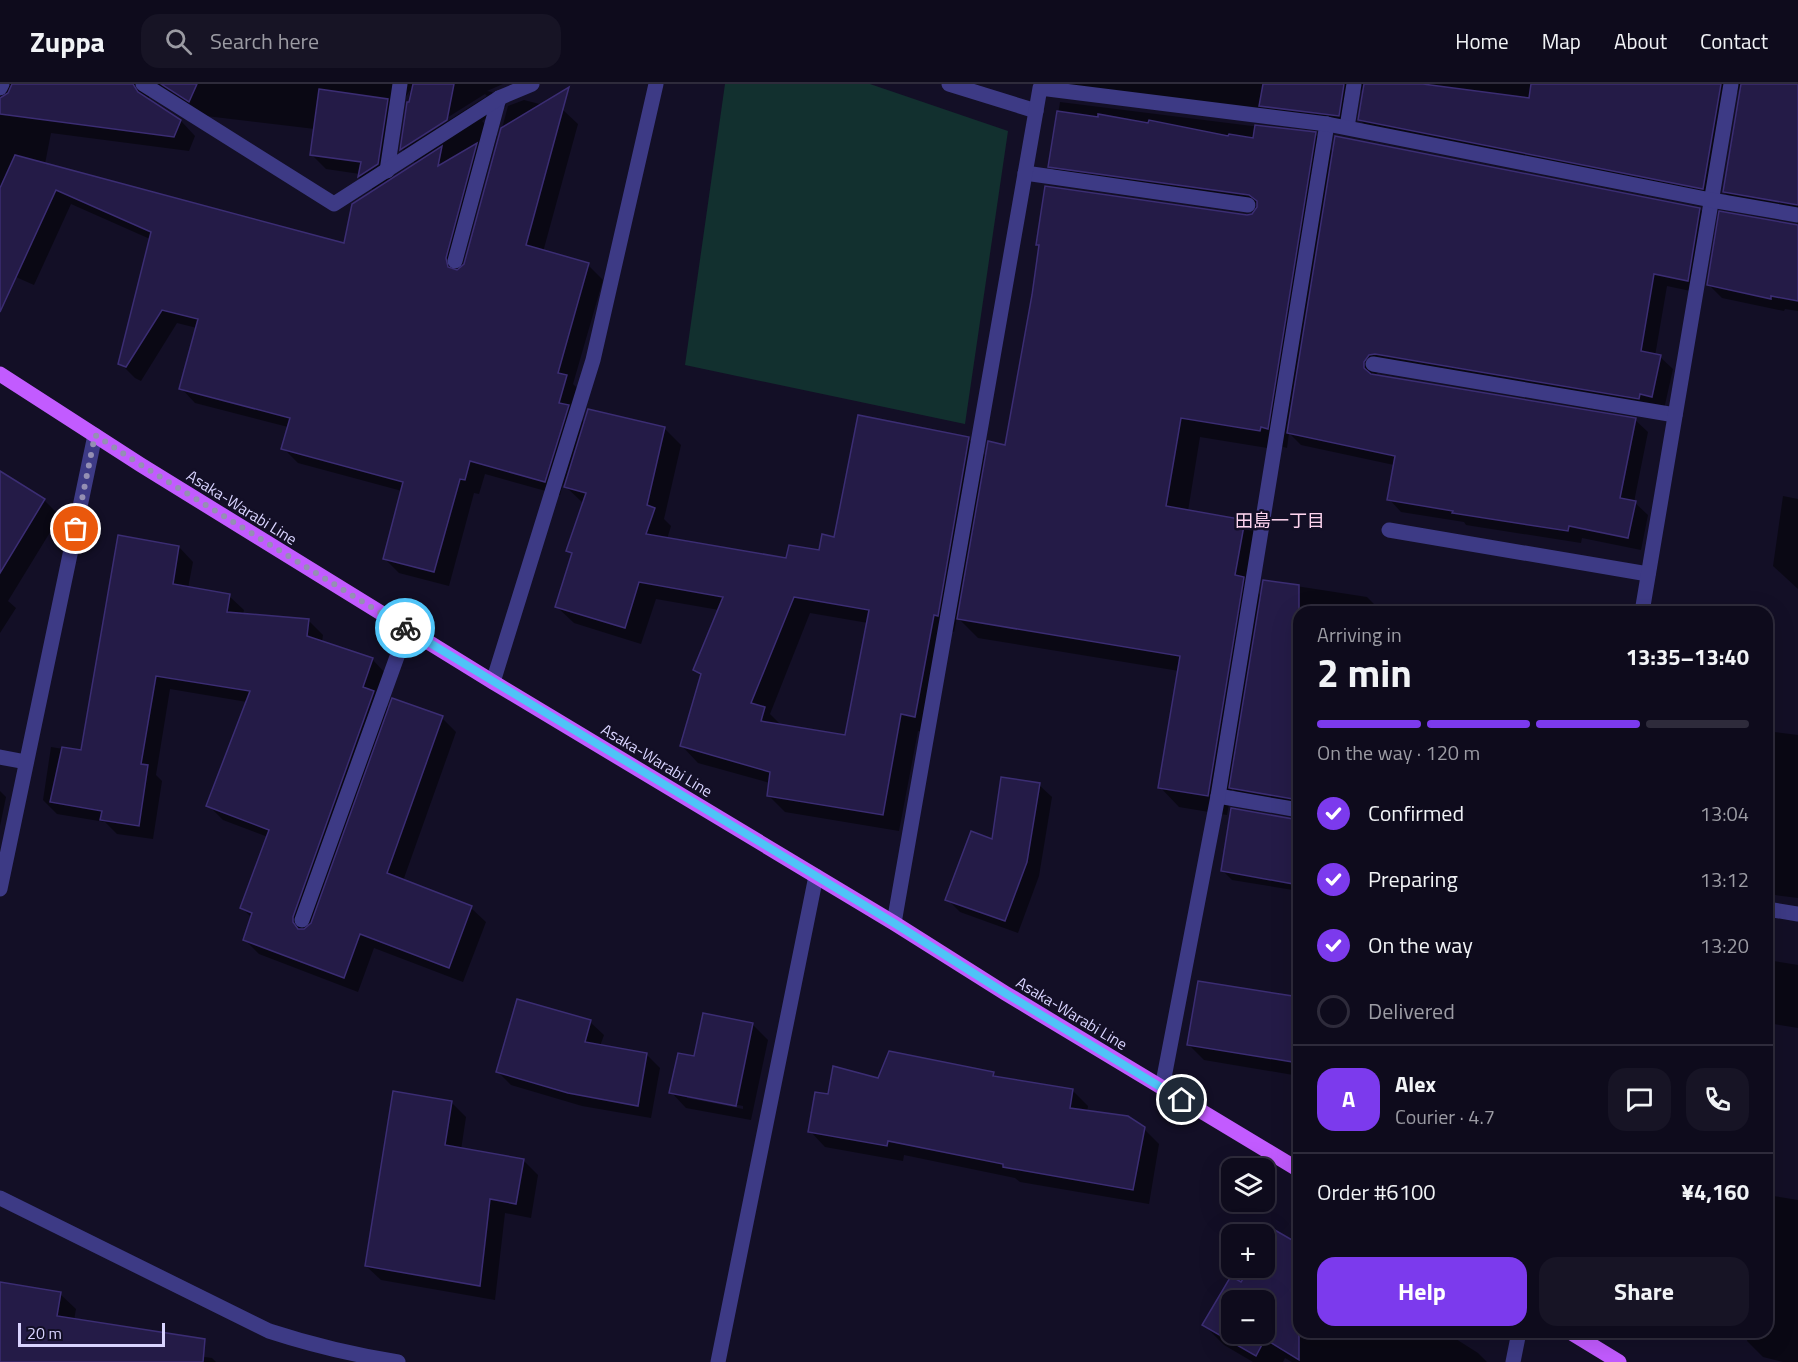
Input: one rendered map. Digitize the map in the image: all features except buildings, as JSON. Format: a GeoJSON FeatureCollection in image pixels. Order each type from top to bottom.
{"type":"FeatureCollection","features":[{"type":"Feature","properties":{"kind":"main road","name":"Asaka-Warabi Line"},"geometry":{"type":"LineString","coordinates":[[0,374],[141,465],[493,682],[1293,1166]]}},
{"type":"Feature","properties":{"kind":"main road"},"geometry":{"type":"LineString","coordinates":[[1580,1338],[1619,1362]]}},
{"type":"Feature","properties":{"kind":"street"},"geometry":{"type":"LineString","coordinates":[[143,84],[334,204],[499,98],[532,84]]}},
{"type":"Feature","properties":{"kind":"street"},"geometry":{"type":"LineString","coordinates":[[387,171],[400,84]]}},
{"type":"Feature","properties":{"kind":"street"},"geometry":{"type":"LineString","coordinates":[[493,682],[592,360],[656,84]]}},
{"type":"Feature","properties":{"kind":"street"},"geometry":{"type":"LineString","coordinates":[[949,84],[1036,111]]}},
{"type":"Feature","properties":{"kind":"street"},"geometry":{"type":"LineString","coordinates":[[1347,128],[1354,84]]}},
{"type":"Feature","properties":{"kind":"street"},"geometry":{"type":"LineString","coordinates":[[1643,606],[1731,84]]}},
{"type":"Feature","properties":{"kind":"street"},"geometry":{"type":"LineString","coordinates":[[894,923],[1040,86],[1327,124],[1712,200],[1798,214]]}},
{"type":"Feature","properties":{"kind":"street"},"geometry":{"type":"LineString","coordinates":[[455,261],[499,98]]}},
{"type":"Feature","properties":{"kind":"street"},"geometry":{"type":"LineString","coordinates":[[1162,1088],[1218,796],[1327,124]]}},
{"type":"Feature","properties":{"kind":"street"},"geometry":{"type":"LineString","coordinates":[[1025,173],[1248,205]]}},
{"type":"Feature","properties":{"kind":"street"},"geometry":{"type":"LineString","coordinates":[[1373,364],[1675,416]]}},
{"type":"Feature","properties":{"kind":"street"},"geometry":{"type":"LineString","coordinates":[[0,889],[95,435]]}},
{"type":"Feature","properties":{"kind":"street"},"geometry":{"type":"LineString","coordinates":[[1389,530],[1648,574]]}},
{"type":"Feature","properties":{"kind":"street"},"geometry":{"type":"LineString","coordinates":[[302,920],[407,629]]}},
{"type":"Feature","properties":{"kind":"street"},"geometry":{"type":"LineString","coordinates":[[0,757],[27,762]]}},
{"type":"Feature","properties":{"kind":"street"},"geometry":{"type":"LineString","coordinates":[[1218,796],[1293,809]]}},
{"type":"Feature","properties":{"kind":"street"},"geometry":{"type":"LineString","coordinates":[[718,1362],[816,876]]}},
{"type":"Feature","properties":{"kind":"street"},"geometry":{"type":"LineString","coordinates":[[1773,910],[1798,914]]}},
{"type":"Feature","properties":{"kind":"street"},"geometry":{"type":"LineString","coordinates":[[0,1198],[269,1331],[350,1358],[398,1362]]}},
{"type":"Feature","properties":{"kind":"street"},"geometry":{"type":"LineString","coordinates":[[1513,1362],[1519,1338]]}},
{"type":"Feature","properties":{"kind":"green space"},"geometry":{"type":"Polygon","coordinates":[[[725,84],[870,84],[1008,131],[965,424],[685,365],[725,84]]]}},
{"type":"Feature","properties":{"kind":"way so far"},"geometry":{"type":"LineString","coordinates":[[76,529],[95,435],[405,628]]}},
{"type":"Feature","properties":{"kind":"district","name":"田島一丁目"},"geometry":{"type":"Point","coordinates":[1280,520]}},
{"type":"Feature","properties":{"kind":"route"},"geometry":{"type":"LineString","coordinates":[[405,628],[1182,1100]]}}]}
